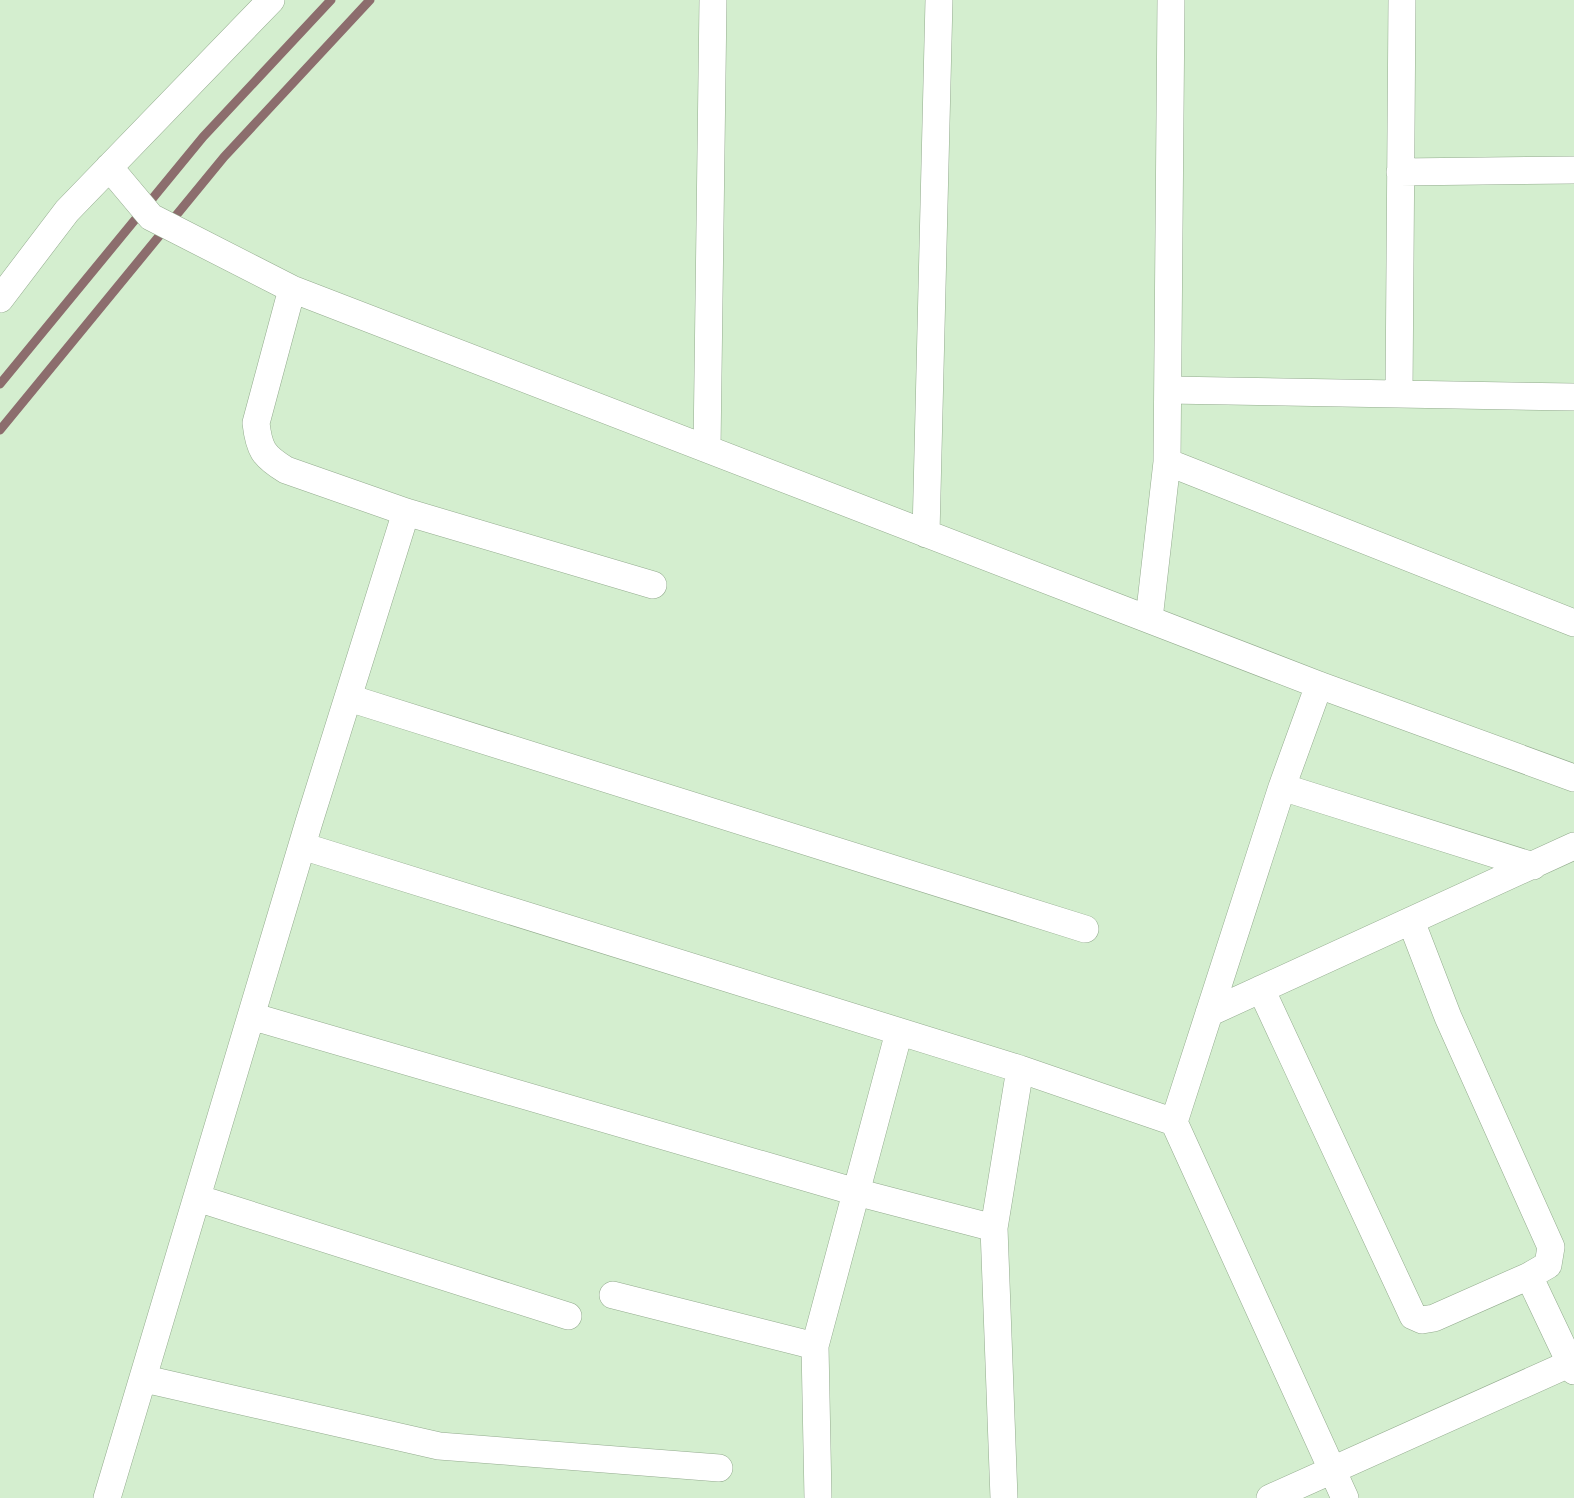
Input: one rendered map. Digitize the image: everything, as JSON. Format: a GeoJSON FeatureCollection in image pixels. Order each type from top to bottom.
{"type":"FeatureCollection","features":[{"type":"Feature","properties":{"kind":"street"},"geometry":{"type":"LineString","coordinates":[[0,299],[67,211],[123,182],[271,0]]}},
{"type":"Feature","properties":{"kind":"street"},"geometry":{"type":"LineString","coordinates":[[707,449],[713,0]]}},
{"type":"Feature","properties":{"kind":"street"},"geometry":{"type":"LineString","coordinates":[[926,534],[939,0]]}},
{"type":"Feature","properties":{"kind":"street"},"geometry":{"type":"LineString","coordinates":[[1149,620],[1167,462],[1171,0]]}},
{"type":"Feature","properties":{"kind":"street"},"geometry":{"type":"LineString","coordinates":[[1399,393],[1402,0]]}},
{"type":"Feature","properties":{"kind":"street"},"geometry":{"type":"LineString","coordinates":[[1400,172],[1574,170]]}},
{"type":"Feature","properties":{"kind":"street"},"geometry":{"type":"LineString","coordinates":[[123,182],[151,217],[163,225],[209,245],[292,289],[1319,685],[1574,778]]}},
{"type":"Feature","properties":{"kind":"street"},"geometry":{"type":"LineString","coordinates":[[292,289],[256,423],[259,444],[269,459],[286,470],[406,512],[653,585]]}},
{"type":"Feature","properties":{"kind":"street"},"geometry":{"type":"LineString","coordinates":[[1168,390],[1574,397]]}},
{"type":"Feature","properties":{"kind":"street"},"geometry":{"type":"LineString","coordinates":[[1167,462],[1574,622]]}},
{"type":"Feature","properties":{"kind":"street"},"geometry":{"type":"LineString","coordinates":[[107,1498],[145,1379],[302,846],[406,512]]}},
{"type":"Feature","properties":{"kind":"street"},"geometry":{"type":"LineString","coordinates":[[1319,685],[1282,787],[1174,1122],[1345,1498]]}},
{"type":"Feature","properties":{"kind":"street"},"geometry":{"type":"LineString","coordinates":[[349,698],[1085,929]]}},
{"type":"Feature","properties":{"kind":"street"},"geometry":{"type":"LineString","coordinates":[[1282,787],[1533,866]]}},
{"type":"Feature","properties":{"kind":"street"},"geometry":{"type":"LineString","coordinates":[[302,846],[1020,1069],[1174,1122]]}},
{"type":"Feature","properties":{"kind":"street"},"geometry":{"type":"LineString","coordinates":[[1209,1013],[1574,846]]}},
{"type":"Feature","properties":{"kind":"street"},"geometry":{"type":"LineString","coordinates":[[1261,989],[1413,1316],[1422,1320],[1434,1318],[1529,1276],[1548,1265],[1551,1247],[1448,1017],[1411,921]]}},
{"type":"Feature","properties":{"kind":"street"},"geometry":{"type":"LineString","coordinates":[[251,1016],[856,1192],[994,1228]]}},
{"type":"Feature","properties":{"kind":"street"},"geometry":{"type":"LineString","coordinates":[[818,1498],[815,1346],[899,1032]]}},
{"type":"Feature","properties":{"kind":"street"},"geometry":{"type":"LineString","coordinates":[[1004,1498],[994,1228],[1020,1069]]}},
{"type":"Feature","properties":{"kind":"street"},"geometry":{"type":"LineString","coordinates":[[197,1198],[568,1316]]}},
{"type":"Feature","properties":{"kind":"street"},"geometry":{"type":"LineString","coordinates":[[1270,1498],[1572,1367],[1529,1276]]}},
{"type":"Feature","properties":{"kind":"street"},"geometry":{"type":"LineString","coordinates":[[613,1294],[815,1346]]}},
{"type":"Feature","properties":{"kind":"street"},"geometry":{"type":"LineString","coordinates":[[145,1379],[439,1446],[719,1468]]}},
{"type":"Feature","properties":{"kind":"waterway"},"geometry":{"type":"LineString","coordinates":[[0,384],[203,137],[331,0]]}},
{"type":"Feature","properties":{"kind":"waterway"},"geometry":{"type":"LineString","coordinates":[[0,430],[224,157],[370,0]]}}]}
